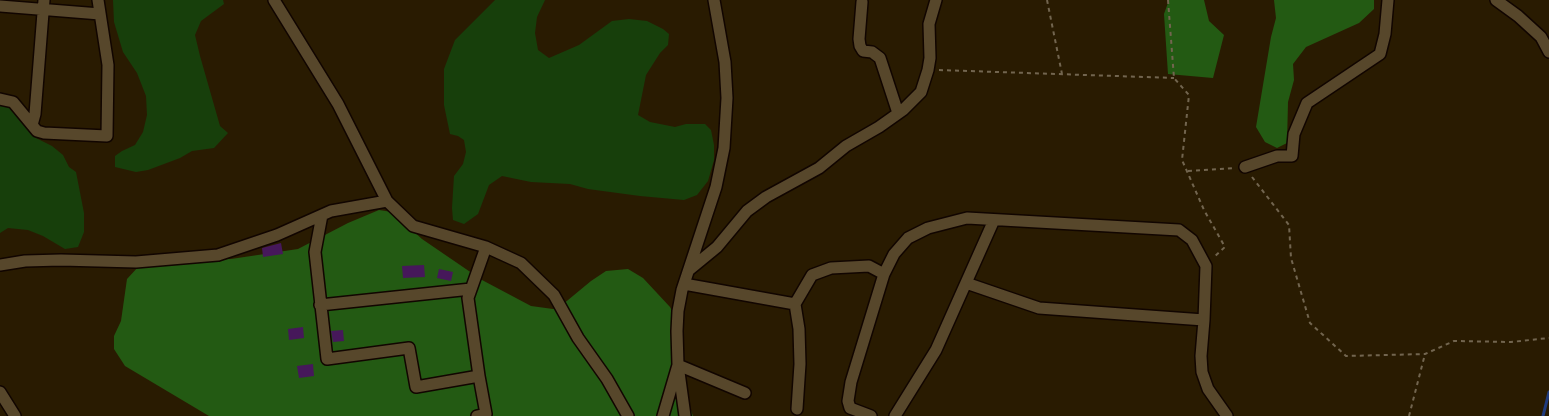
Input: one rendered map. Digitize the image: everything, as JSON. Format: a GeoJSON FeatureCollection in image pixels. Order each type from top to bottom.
{"type":"FeatureCollection","features":[{"type":"Feature","properties":{"kind":"street"},"geometry":{"type":"LineString","coordinates":[[0,98],[13,102],[37,131],[107,136],[108,65],[98,0]]}},
{"type":"Feature","properties":{"kind":"street"},"geometry":{"type":"LineString","coordinates":[[274,0],[338,104],[387,201],[413,226],[486,247],[521,263],[554,295],[578,338],[607,378],[628,416]]}},
{"type":"Feature","properties":{"kind":"street"},"geometry":{"type":"LineString","coordinates":[[685,416],[678,365],[676,331],[678,311],[684,284],[716,187],[724,148],[728,98],[725,62],[714,0]]}},
{"type":"Feature","properties":{"kind":"street"},"geometry":{"type":"LineString","coordinates":[[689,270],[717,247],[747,211],[766,197],[819,168],[846,146],[898,113],[920,92],[928,70],[930,58],[929,24],[936,0]]}},
{"type":"Feature","properties":{"kind":"street"},"geometry":{"type":"LineString","coordinates":[[1245,167],[1277,156],[1292,156],[1294,134],[1307,103],[1380,54],[1385,34],[1388,0]]}},
{"type":"Feature","properties":{"kind":"street"},"geometry":{"type":"LineString","coordinates":[[1496,0],[1518,16],[1541,37],[1549,52]]}},
{"type":"Feature","properties":{"kind":"street"},"geometry":{"type":"LineString","coordinates":[[862,2],[860,46],[863,52],[872,52],[880,58],[898,113]]}},
{"type":"Feature","properties":{"kind":"street"},"geometry":{"type":"LineString","coordinates":[[0,6],[44,5],[100,14]]}},
{"type":"Feature","properties":{"kind":"street"},"geometry":{"type":"LineString","coordinates":[[32,124],[35,114],[44,5]]}},
{"type":"Feature","properties":{"kind":"street"},"geometry":{"type":"LineString","coordinates":[[0,265],[42,260],[136,262],[218,255],[277,235],[331,211],[387,201]]}},
{"type":"Feature","properties":{"kind":"street"},"geometry":{"type":"LineString","coordinates":[[322,215],[315,252],[327,359],[409,348],[416,387],[479,376]]}},
{"type":"Feature","properties":{"kind":"street"},"geometry":{"type":"LineString","coordinates":[[871,416],[850,408],[848,401],[851,382],[884,274],[894,254],[908,238],[928,228],[967,218],[1179,230],[1192,240],[1206,266],[1201,356],[1202,372],[1208,389],[1227,416]]}},
{"type":"Feature","properties":{"kind":"street"},"geometry":{"type":"LineString","coordinates":[[895,416],[936,350],[994,220]]}},
{"type":"Feature","properties":{"kind":"street"},"geometry":{"type":"LineString","coordinates":[[478,416],[486,414],[468,298],[486,247]]}},
{"type":"Feature","properties":{"kind":"street"},"geometry":{"type":"LineString","coordinates":[[797,409],[800,364],[799,329],[795,304],[812,275],[831,268],[869,266],[884,274]]}},
{"type":"Feature","properties":{"kind":"street"},"geometry":{"type":"LineString","coordinates":[[966,283],[1039,308],[1204,320]]}},
{"type":"Feature","properties":{"kind":"street"},"geometry":{"type":"LineString","coordinates":[[684,284],[795,304]]}},
{"type":"Feature","properties":{"kind":"street"},"geometry":{"type":"LineString","coordinates":[[320,305],[471,289]]}},
{"type":"Feature","properties":{"kind":"street"},"geometry":{"type":"LineString","coordinates":[[678,365],[745,393]]}},
{"type":"Feature","properties":{"kind":"street"},"geometry":{"type":"LineString","coordinates":[[663,416],[678,365]]}},
{"type":"Feature","properties":{"kind":"street"},"geometry":{"type":"LineString","coordinates":[[0,392],[15,416]]}},
{"type":"Feature","properties":{"kind":"path"},"geometry":{"type":"LineString","coordinates":[[1047,0],[1062,74]]}},
{"type":"Feature","properties":{"kind":"path"},"geometry":{"type":"LineString","coordinates":[[1168,0],[1174,78],[1189,95],[1182,160],[1204,210],[1225,248],[1206,266]]}},
{"type":"Feature","properties":{"kind":"path"},"geometry":{"type":"LineString","coordinates":[[928,70],[1174,78]]}},
{"type":"Feature","properties":{"kind":"path"},"geometry":{"type":"LineString","coordinates":[[1188,171],[1245,167],[1289,225],[1290,258],[1310,323],[1346,356],[1424,354],[1454,341],[1510,342],[1549,338]]}},
{"type":"Feature","properties":{"kind":"path"},"geometry":{"type":"LineString","coordinates":[[1409,416],[1424,354]]}},
{"type":"Feature","properties":{"kind":"green space"},"geometry":{"type":"Polygon","coordinates":[[[113,0],[223,0],[224,4],[201,21],[195,35],[220,126],[228,133],[214,148],[192,151],[180,158],[148,170],[136,172],[115,167],[115,156],[135,145],[143,132],[147,115],[146,96],[137,73],[123,52],[114,22],[113,0]]]}},
{"type":"Feature","properties":{"kind":"green space"},"geometry":{"type":"Polygon","coordinates":[[[495,0],[545,0],[537,17],[535,33],[538,50],[549,58],[579,45],[612,21],[629,19],[647,21],[669,34],[668,45],[660,53],[646,75],[638,115],[650,122],[675,127],[686,124],[705,124],[711,130],[714,160],[708,181],[697,195],[684,200],[640,196],[588,189],[570,184],[531,182],[502,176],[489,185],[478,214],[464,224],[453,220],[454,176],[463,164],[466,152],[464,140],[450,134],[444,105],[444,69],[455,40],[495,0]]]}},
{"type":"Feature","properties":{"kind":"green space"},"geometry":{"type":"Polygon","coordinates":[[[1169,0],[1204,0],[1209,21],[1224,35],[1213,78],[1168,74],[1164,14],[1169,0]]]}},
{"type":"Feature","properties":{"kind":"green space"},"geometry":{"type":"Polygon","coordinates":[[[1274,0],[1374,0],[1374,9],[1359,23],[1306,47],[1293,64],[1294,80],[1288,102],[1287,143],[1277,148],[1265,142],[1256,127],[1276,18],[1274,0]]]}},
{"type":"Feature","properties":{"kind":"green space"},"geometry":{"type":"Polygon","coordinates":[[[0,105],[11,106],[36,138],[52,146],[63,155],[69,167],[76,172],[84,213],[84,232],[78,247],[65,249],[43,236],[28,230],[8,228],[0,233],[0,105]]]}},
{"type":"Feature","properties":{"kind":"green space"},"geometry":{"type":"Polygon","coordinates":[[[379,210],[392,212],[422,239],[482,280],[531,306],[553,309],[562,305],[606,271],[628,269],[643,278],[670,307],[683,331],[681,384],[693,416],[209,416],[125,366],[114,349],[114,336],[121,321],[127,279],[139,266],[191,260],[231,259],[298,249],[348,223],[379,210]]]}},
{"type":"Feature","properties":{"kind":"building"},"geometry":{"type":"Polygon","coordinates":[[[281,243],[283,254],[263,257],[262,248],[281,243]]]}},
{"type":"Feature","properties":{"kind":"building"},"geometry":{"type":"Polygon","coordinates":[[[424,265],[425,277],[403,278],[402,266],[424,265]]]}},
{"type":"Feature","properties":{"kind":"building"},"geometry":{"type":"Polygon","coordinates":[[[439,269],[453,272],[451,281],[437,278],[439,269]]]}},
{"type":"Feature","properties":{"kind":"building"},"geometry":{"type":"Polygon","coordinates":[[[303,327],[304,338],[289,340],[288,329],[303,327]]]}},
{"type":"Feature","properties":{"kind":"building"},"geometry":{"type":"Polygon","coordinates":[[[343,330],[344,341],[333,342],[331,331],[343,330]]]}},
{"type":"Feature","properties":{"kind":"building"},"geometry":{"type":"Polygon","coordinates":[[[313,364],[314,376],[299,378],[297,366],[313,364]]]}},
{"type":"Feature","properties":{"kind":"waterway"},"geometry":{"type":"LineString","coordinates":[[1543,416],[1549,392]]}}]}
